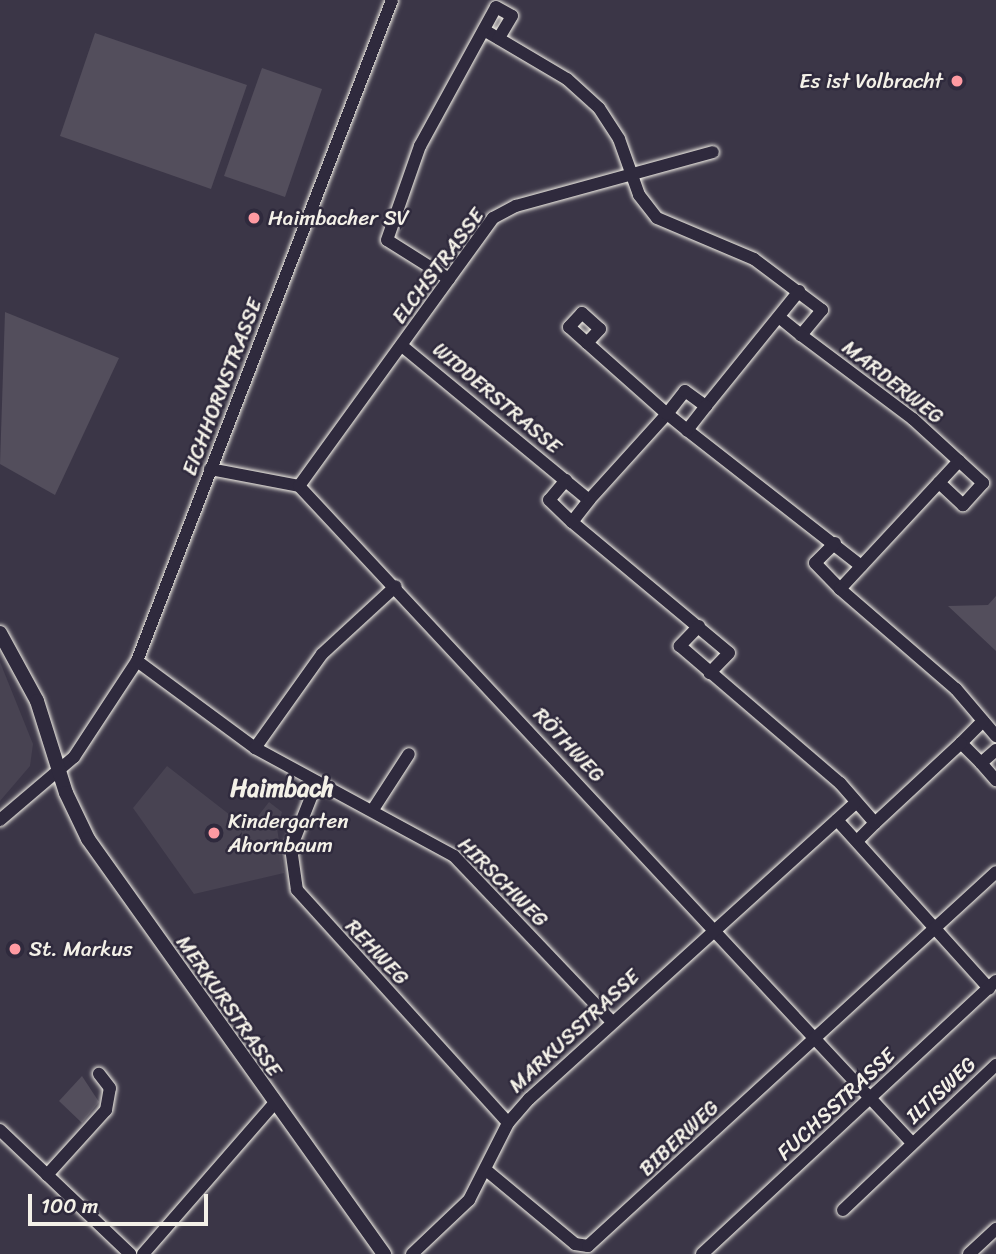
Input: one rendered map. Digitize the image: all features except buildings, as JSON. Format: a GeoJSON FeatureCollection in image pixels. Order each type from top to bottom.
{"type":"FeatureCollection","features":[{"type":"Feature","properties":{"kind":"main road","name":"MERKURSTRASSE"},"geometry":{"type":"LineString","coordinates":[[0,633],[37,701],[58,770],[94,848],[273,1105],[384,1254]]}},
{"type":"Feature","properties":{"kind":"street","name":"EICHHORNSTRASSE"},"geometry":{"type":"LineString","coordinates":[[0,820],[84,745],[137,661],[392,0]]}},
{"type":"Feature","properties":{"kind":"street"},"geometry":{"type":"LineString","coordinates":[[449,279],[387,240],[420,146],[496,7],[512,16],[499,38]]}},
{"type":"Feature","properties":{"kind":"street"},"geometry":{"type":"LineString","coordinates":[[484,30],[567,79],[600,108],[619,139],[629,176],[647,207],[669,227],[754,259],[822,310],[801,335]]}},
{"type":"Feature","properties":{"kind":"street","name":"ELCHSTRASSE"},"geometry":{"type":"LineString","coordinates":[[299,486],[449,279],[503,212],[713,152]]}},
{"type":"Feature","properties":{"kind":"street"},"geometry":{"type":"LineString","coordinates":[[687,430],[799,291]]}},
{"type":"Feature","properties":{"kind":"street","name":"MARDERWEG"},"geometry":{"type":"LineString","coordinates":[[779,317],[983,483],[963,505],[939,483]]}},
{"type":"Feature","properties":{"kind":"street"},"geometry":{"type":"LineString","coordinates":[[587,344],[667,414],[861,566]]}},
{"type":"Feature","properties":{"kind":"street","name":"WIDDERSTRASSE"},"geometry":{"type":"LineString","coordinates":[[402,346],[589,500]]}},
{"type":"Feature","properties":{"kind":"street"},"geometry":{"type":"LineString","coordinates":[[572,522],[685,391],[706,406]]}},
{"type":"Feature","properties":{"kind":"street"},"geometry":{"type":"LineString","coordinates":[[840,589],[959,461]]}},
{"type":"Feature","properties":{"kind":"street"},"geometry":{"type":"LineString","coordinates":[[210,469],[299,486]]}},
{"type":"Feature","properties":{"kind":"street","name":"WIDDERSTRASSE"},"geometry":{"type":"LineString","coordinates":[[566,480],[549,500],[729,653],[710,673]]}},
{"type":"Feature","properties":{"kind":"street","name":"RÖTHWEG"},"geometry":{"type":"LineString","coordinates":[[299,486],[396,586],[870,1100]]}},
{"type":"Feature","properties":{"kind":"street"},"geometry":{"type":"LineString","coordinates":[[835,543],[814,563],[840,589],[956,689],[996,736]]}},
{"type":"Feature","properties":{"kind":"street"},"geometry":{"type":"LineString","coordinates":[[255,748],[322,654],[396,586]]}},
{"type":"Feature","properties":{"kind":"street"},"geometry":{"type":"LineString","coordinates":[[699,626],[680,646],[875,823]]}},
{"type":"Feature","properties":{"kind":"street","name":"HIRSCHWEG"},"geometry":{"type":"LineString","coordinates":[[137,661],[255,748],[317,782],[374,808],[454,856],[611,1021]]}},
{"type":"Feature","properties":{"kind":"street"},"geometry":{"type":"LineString","coordinates":[[857,841],[983,722]]}},
{"type":"Feature","properties":{"kind":"street"},"geometry":{"type":"LineString","coordinates":[[961,743],[996,780]]}},
{"type":"Feature","properties":{"kind":"street"},"geometry":{"type":"LineString","coordinates":[[981,764],[996,750]]}},
{"type":"Feature","properties":{"kind":"street"},"geometry":{"type":"LineString","coordinates":[[374,808],[409,754]]}},
{"type":"Feature","properties":{"kind":"street","name":"REHWEG"},"geometry":{"type":"LineString","coordinates":[[317,782],[291,848],[296,890],[508,1123]]}},
{"type":"Feature","properties":{"kind":"street"},"geometry":{"type":"LineString","coordinates":[[855,803],[837,820],[935,930],[992,984]]}},
{"type":"Feature","properties":{"kind":"street","name":"MARKUSSTRASSE"},"geometry":{"type":"LineString","coordinates":[[412,1254],[459,1212],[486,1170],[508,1123],[611,1021],[837,820]]}},
{"type":"Feature","properties":{"kind":"street"},"geometry":{"type":"LineString","coordinates":[[935,930],[996,872]]}},
{"type":"Feature","properties":{"kind":"street","name":"BIBERWEG"},"geometry":{"type":"LineString","coordinates":[[486,1170],[575,1244],[588,1246],[935,930]]}},
{"type":"Feature","properties":{"kind":"street","name":"FUCHSSTRASSE"},"geometry":{"type":"LineString","coordinates":[[711,1251],[992,984]]}},
{"type":"Feature","properties":{"kind":"street","name":"ILTISWEG"},"geometry":{"type":"LineString","coordinates":[[843,1210],[996,1065]]}},
{"type":"Feature","properties":{"kind":"street"},"geometry":{"type":"LineString","coordinates":[[47,1175],[106,1110],[110,1088],[99,1074]]}},
{"type":"Feature","properties":{"kind":"street","name":"ILTISWEG"},"geometry":{"type":"LineString","coordinates":[[870,1100],[912,1143]]}},
{"type":"Feature","properties":{"kind":"street"},"geometry":{"type":"LineString","coordinates":[[143,1254],[273,1105]]}},
{"type":"Feature","properties":{"kind":"street"},"geometry":{"type":"LineString","coordinates":[[0,1130],[130,1254]]}},
{"type":"Feature","properties":{"kind":"street"},"geometry":{"type":"LineString","coordinates":[[969,1254],[996,1229]]}},
{"type":"Feature","properties":{"kind":"shaded area"},"geometry":{"type":"Polygon","coordinates":[[[95,33],[247,85],[211,189],[60,136],[95,33]]]}},
{"type":"Feature","properties":{"kind":"shaded area"},"geometry":{"type":"Polygon","coordinates":[[[262,68],[322,89],[285,197],[224,176],[262,68]]]}},
{"type":"Feature","properties":{"kind":"shaded area"},"geometry":{"type":"Polygon","coordinates":[[[5,312],[119,358],[55,495],[0,464],[5,312]]]}},
{"type":"Feature","properties":{"kind":"shaded area"},"geometry":{"type":"Polygon","coordinates":[[[996,596],[996,651],[948,606],[988,605],[996,596]]]}},
{"type":"Feature","properties":{"kind":"shaded area"},"geometry":{"type":"Polygon","coordinates":[[[0,662],[33,744],[30,766],[0,801],[0,662]]]}},
{"type":"Feature","properties":{"kind":"shaded area","name":"Kindergarten Ahornbaum"},"geometry":{"type":"Polygon","coordinates":[[[167,766],[248,829],[269,802],[282,812],[277,828],[284,873],[194,894],[133,808],[167,766]]]}},
{"type":"Feature","properties":{"kind":"shaded area"},"geometry":{"type":"Polygon","coordinates":[[[82,1076],[99,1102],[82,1123],[59,1101],[82,1076]]]}},
{"type":"Feature","properties":{"kind":"place","name":"Es ist Volbracht"},"geometry":{"type":"Point","coordinates":[957,81]}},
{"type":"Feature","properties":{"kind":"place","name":"Haimbacher SV"},"geometry":{"type":"Point","coordinates":[254,218]}},
{"type":"Feature","properties":{"kind":"place","name":"Kindergarten Ahornbaum"},"geometry":{"type":"Point","coordinates":[214,833]}},
{"type":"Feature","properties":{"kind":"place","name":"St. Markus"},"geometry":{"type":"Point","coordinates":[15,949]}},
{"type":"Feature","properties":{"kind":"district","name":"Haimbach"},"geometry":{"type":"Point","coordinates":[282,789]}}]}
